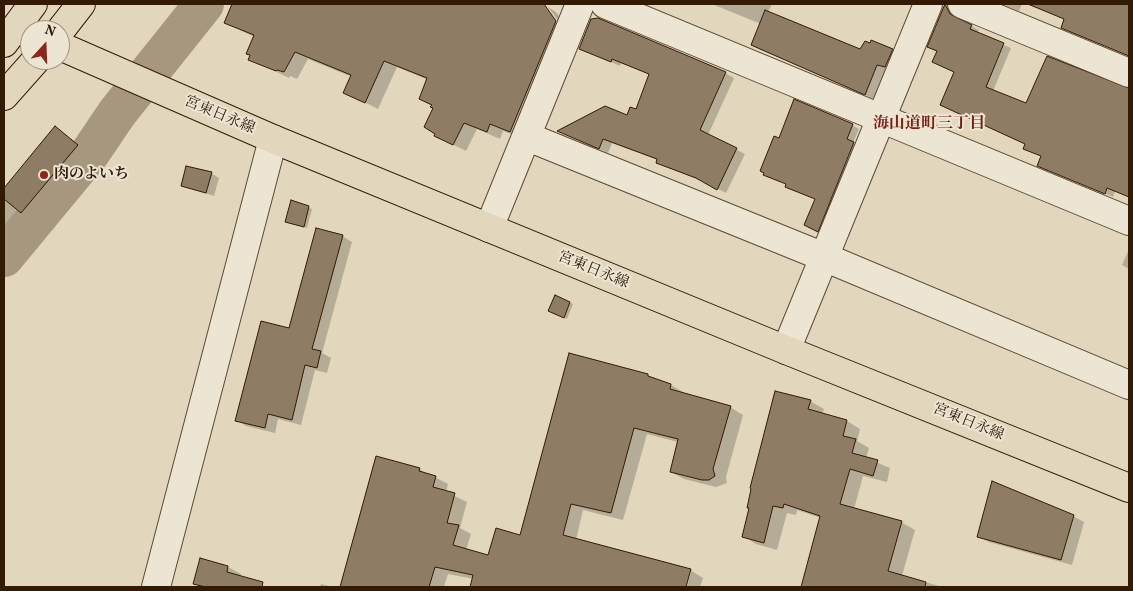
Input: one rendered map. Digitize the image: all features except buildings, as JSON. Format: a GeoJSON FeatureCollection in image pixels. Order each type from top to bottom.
{"type":"FeatureCollection","features":[{"type":"Feature","properties":{"kind":"main road"},"geometry":{"type":"LineString","coordinates":[[13,33],[32,4]]}},
{"type":"Feature","properties":{"kind":"main road"},"geometry":{"type":"LineString","coordinates":[[69,20],[81,4]]}},
{"type":"Feature","properties":{"kind":"main road","name":"宮東日永線"},"geometry":{"type":"LineString","coordinates":[[70,50],[273,139],[786,350],[1129,488]]}},
{"type":"Feature","properties":{"kind":"main road"},"geometry":{"type":"LineString","coordinates":[[4,96],[27,70]]}},
{"type":"Feature","properties":{"kind":"street"},"geometry":{"type":"LineString","coordinates":[[489,228],[528,137],[532,121],[580,4]]}},
{"type":"Feature","properties":{"kind":"street"},"geometry":{"type":"LineString","coordinates":[[606,4],[1129,221]]}},
{"type":"Feature","properties":{"kind":"street"},"geometry":{"type":"LineString","coordinates":[[786,350],[928,4]]}},
{"type":"Feature","properties":{"kind":"street"},"geometry":{"type":"LineString","coordinates":[[962,4],[1129,73]]}},
{"type":"Feature","properties":{"kind":"street"},"geometry":{"type":"LineString","coordinates":[[528,137],[824,257],[1129,385]]}},
{"type":"Feature","properties":{"kind":"street"},"geometry":{"type":"LineString","coordinates":[[156,587],[273,139]]}},
{"type":"Feature","properties":{"kind":"waterway"},"geometry":{"type":"LineString","coordinates":[[4,257],[90,153],[117,113],[204,4]]}},
{"type":"Feature","properties":{"kind":"place","name":"肉のよいち"},"geometry":{"type":"Point","coordinates":[44,175]}},
{"type":"Feature","properties":{"kind":"district","name":"海山道町三丁目"},"geometry":{"type":"Point","coordinates":[929,125]}}]}
